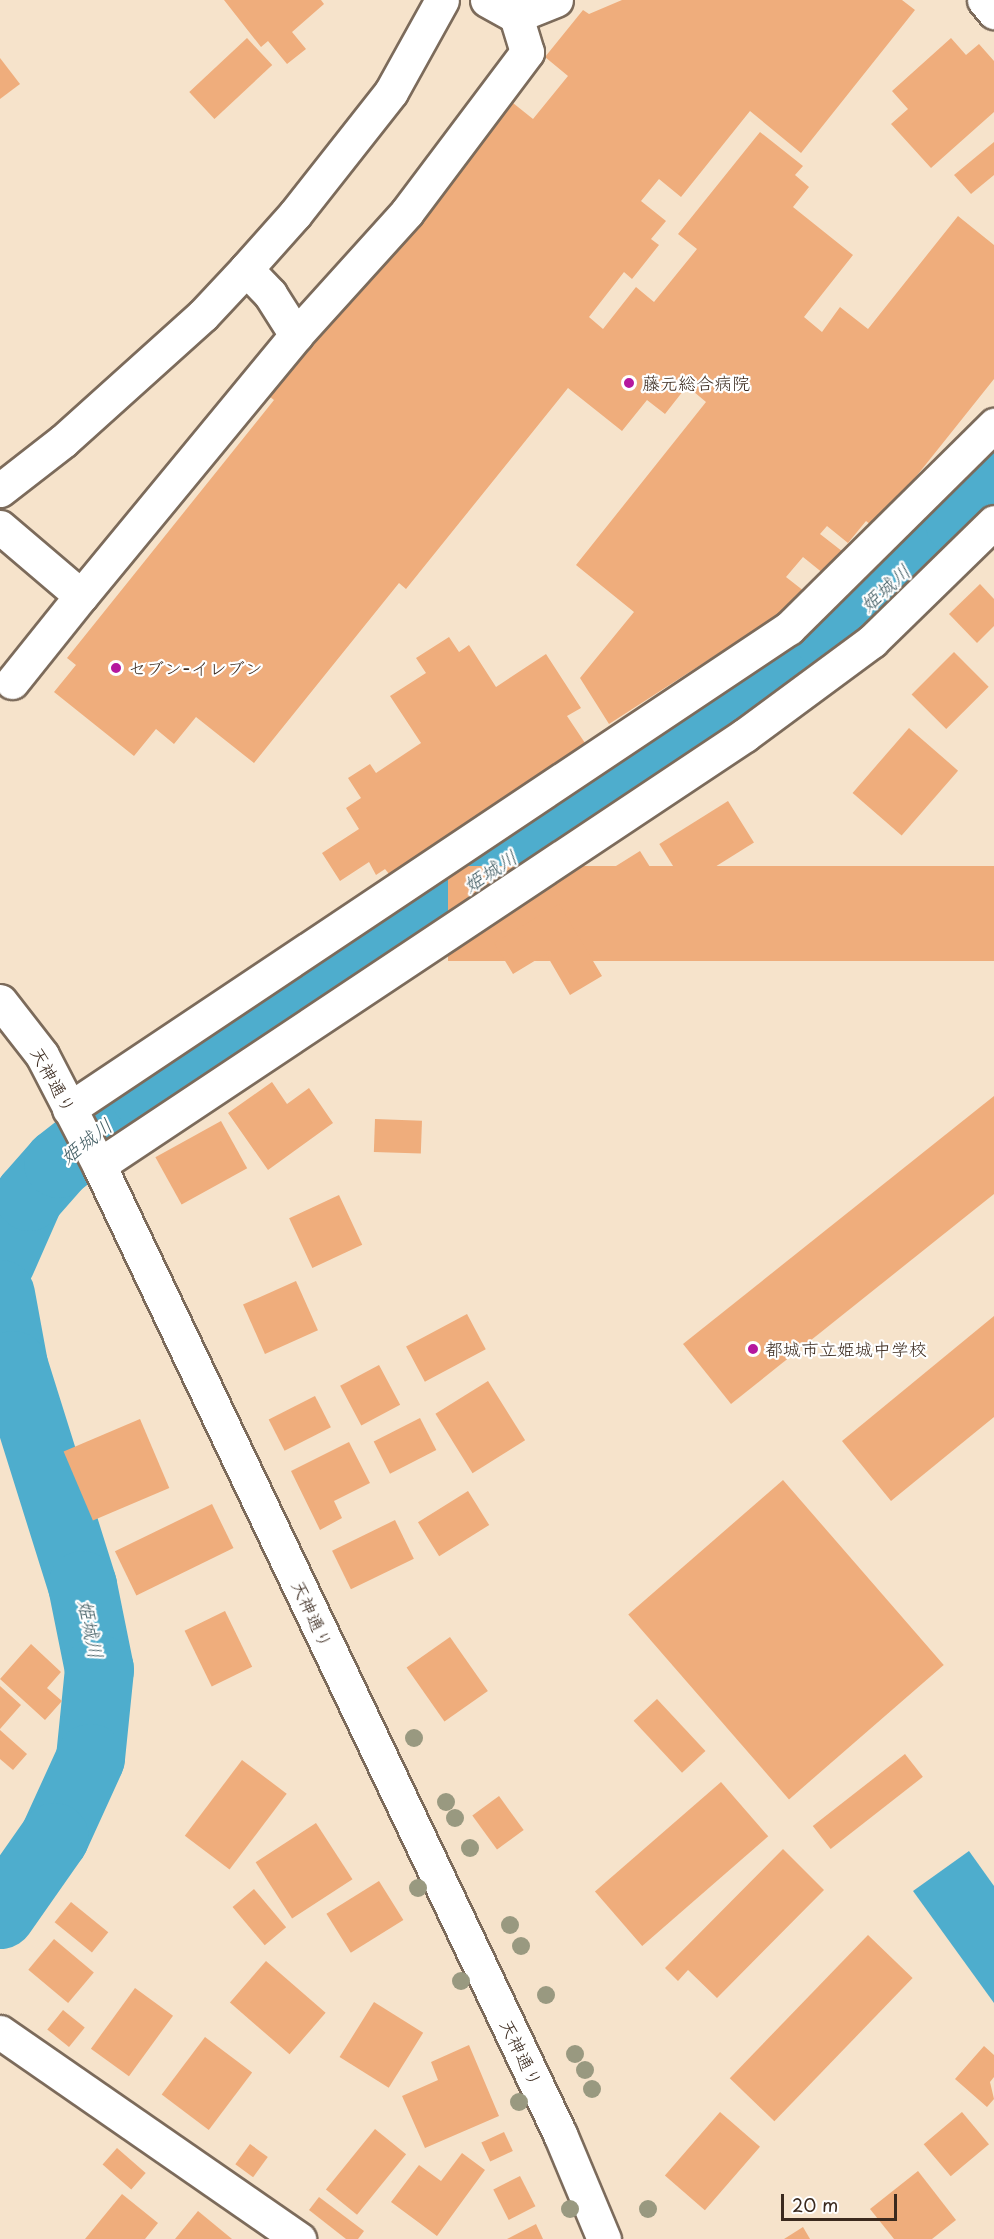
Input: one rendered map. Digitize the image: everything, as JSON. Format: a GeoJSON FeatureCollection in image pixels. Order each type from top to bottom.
{"type":"FeatureCollection","features":[{"type":"Feature","properties":{"kind":"street"},"geometry":{"type":"LineString","coordinates":[[0,490],[81,426],[203,315],[296,214],[391,92],[442,0]]}},
{"type":"Feature","properties":{"kind":"street"},"geometry":{"type":"LineString","coordinates":[[12,682],[296,335],[407,212],[527,52],[516,16],[487,0]]}},
{"type":"Feature","properties":{"kind":"street"},"geometry":{"type":"LineString","coordinates":[[516,16],[556,0]]}},
{"type":"Feature","properties":{"kind":"street"},"geometry":{"type":"LineString","coordinates":[[984,0],[994,12]]}},
{"type":"Feature","properties":{"kind":"street"},"geometry":{"type":"LineString","coordinates":[[246,269],[270,294],[296,335]]}},
{"type":"Feature","properties":{"kind":"street"},"geometry":{"type":"LineString","coordinates":[[72,1113],[789,628],[994,425]]}},
{"type":"Feature","properties":{"kind":"street"},"geometry":{"type":"LineString","coordinates":[[99,1165],[745,735],[872,642],[994,522]]}},
{"type":"Feature","properties":{"kind":"street"},"geometry":{"type":"LineString","coordinates":[[0,527],[81,596]]}},
{"type":"Feature","properties":{"kind":"street","name":"天神通り"},"geometry":{"type":"LineString","coordinates":[[0,1001],[42,1055],[99,1165],[560,2134],[604,2239]]}},
{"type":"Feature","properties":{"kind":"street"},"geometry":{"type":"LineString","coordinates":[[0,2032],[299,2239]]}},
{"type":"Feature","properties":{"kind":"water"},"geometry":{"type":"Polygon","coordinates":[[[969,1851],[994,1886],[994,2003],[913,1891],[969,1851]]]}},
{"type":"Feature","properties":{"kind":"building"},"geometry":{"type":"Polygon","coordinates":[[[224,0],[321,0],[324,4],[292,32],[306,49],[287,64],[268,41],[261,47],[224,0]]]}},
{"type":"Feature","properties":{"kind":"building","name":"藤元総合病院"},"geometry":{"type":"Polygon","coordinates":[[[622,0],[902,0],[915,10],[801,153],[750,111],[681,197],[659,179],[641,201],[666,221],[651,239],[659,245],[632,279],[624,272],[589,317],[603,329],[636,287],[654,302],[697,249],[678,234],[760,132],[803,166],[795,175],[809,187],[793,207],[853,255],[804,317],[822,332],[840,307],[868,329],[958,216],[994,245],[994,379],[875,528],[866,521],[848,543],[827,526],[820,534],[847,555],[829,578],[803,557],[786,577],[809,595],[609,724],[580,678],[634,612],[576,565],[706,402],[687,386],[665,414],[647,400],[622,431],[568,388],[406,589],[399,583],[254,763],[196,717],[174,744],[156,729],[134,756],[54,692],[76,665],[67,658],[274,400],[261,390],[349,281],[361,291],[513,103],[533,119],[568,76],[545,57],[583,10],[589,14],[622,0]]]}},
{"type":"Feature","properties":{"kind":"building"},"geometry":{"type":"Polygon","coordinates":[[[247,38],[272,65],[214,119],[189,92],[247,38]]]}},
{"type":"Feature","properties":{"kind":"building"},"geometry":{"type":"Polygon","coordinates":[[[951,38],[966,55],[979,44],[994,61],[994,112],[931,168],[891,124],[908,109],[892,91],[951,38]]]}},
{"type":"Feature","properties":{"kind":"building"},"geometry":{"type":"Polygon","coordinates":[[[0,58],[20,84],[0,99],[0,58]]]}},
{"type":"Feature","properties":{"kind":"building"},"geometry":{"type":"Polygon","coordinates":[[[994,142],[994,175],[971,194],[954,175],[994,142]]]}},
{"type":"Feature","properties":{"kind":"building"},"geometry":{"type":"Polygon","coordinates":[[[980,584],[994,599],[994,626],[977,643],[949,614],[980,584]]]}},
{"type":"Feature","properties":{"kind":"building"},"geometry":{"type":"Polygon","coordinates":[[[449,637],[459,652],[469,645],[496,687],[546,654],[581,708],[567,716],[587,746],[389,874],[385,869],[376,875],[369,862],[340,881],[322,853],[359,829],[346,808],[361,798],[348,778],[370,764],[376,773],[421,743],[390,696],[426,673],[416,658],[449,637]]]}},
{"type":"Feature","properties":{"kind":"building"},"geometry":{"type":"Polygon","coordinates":[[[954,652],[989,687],[946,729],[912,694],[954,652]]]}},
{"type":"Feature","properties":{"kind":"building"},"geometry":{"type":"Polygon","coordinates":[[[909,728],[958,771],[902,836],[853,793],[909,728]]]}},
{"type":"Feature","properties":{"kind":"building"},"geometry":{"type":"Polygon","coordinates":[[[728,801],[754,843],[685,885],[659,844],[728,801]]]}},
{"type":"Feature","properties":{"kind":"building"},"geometry":{"type":"Polygon","coordinates":[[[640,851],[664,889],[613,921],[589,883],[640,851]]]}},
{"type":"Feature","properties":{"kind":"building"},"geometry":{"type":"Polygon","coordinates":[[[448,866],[994,866],[994,961],[448,961],[448,866]]]}},
{"type":"Feature","properties":{"kind":"building"},"geometry":{"type":"Polygon","coordinates":[[[559,904],[602,976],[570,995],[546,954],[513,974],[494,943],[559,904]]]}},
{"type":"Feature","properties":{"kind":"building"},"geometry":{"type":"Polygon","coordinates":[[[272,1082],[287,1104],[309,1088],[333,1123],[268,1170],[228,1113],[272,1082]]]}},
{"type":"Feature","properties":{"kind":"building"},"geometry":{"type":"Polygon","coordinates":[[[994,1096],[994,1194],[731,1404],[683,1344],[994,1096]]]}},
{"type":"Feature","properties":{"kind":"building"},"geometry":{"type":"Polygon","coordinates":[[[375,1119],[422,1121],[421,1154],[374,1152],[375,1119]]]}},
{"type":"Feature","properties":{"kind":"building"},"geometry":{"type":"Polygon","coordinates":[[[221,1121],[247,1168],[182,1205],[155,1157],[221,1121]]]}},
{"type":"Feature","properties":{"kind":"building"},"geometry":{"type":"Polygon","coordinates":[[[339,1195],[362,1245],[312,1268],[289,1218],[339,1195]]]}},
{"type":"Feature","properties":{"kind":"building"},"geometry":{"type":"Polygon","coordinates":[[[296,1281],[318,1330],[265,1354],[243,1305],[296,1281]]]}},
{"type":"Feature","properties":{"kind":"building"},"geometry":{"type":"Polygon","coordinates":[[[467,1314],[486,1349],[425,1382],[406,1346],[467,1314]]]}},
{"type":"Feature","properties":{"kind":"building"},"geometry":{"type":"Polygon","coordinates":[[[994,1316],[994,1417],[891,1501],[842,1441],[994,1316]]]}},
{"type":"Feature","properties":{"kind":"building"},"geometry":{"type":"Polygon","coordinates":[[[379,1365],[400,1405],[361,1425],[340,1386],[379,1365]]]}},
{"type":"Feature","properties":{"kind":"building"},"geometry":{"type":"Polygon","coordinates":[[[488,1381],[525,1440],[473,1473],[435,1414],[488,1381]]]}},
{"type":"Feature","properties":{"kind":"building"},"geometry":{"type":"Polygon","coordinates":[[[315,1396],[331,1427],[285,1451],[269,1420],[315,1396]]]}},
{"type":"Feature","properties":{"kind":"building"},"geometry":{"type":"Polygon","coordinates":[[[420,1418],[436,1450],[390,1474],[374,1442],[420,1418]]]}},
{"type":"Feature","properties":{"kind":"building"},"geometry":{"type":"Polygon","coordinates":[[[140,1419],[169,1488],[93,1520],[64,1451],[140,1419]]]}},
{"type":"Feature","properties":{"kind":"building"},"geometry":{"type":"Polygon","coordinates":[[[349,1442],[370,1483],[334,1501],[342,1518],[320,1530],[291,1471],[349,1442]]]}},
{"type":"Feature","properties":{"kind":"building"},"geometry":{"type":"Polygon","coordinates":[[[783,1480],[944,1665],[789,1799],[628,1614],[783,1480]]]}},
{"type":"Feature","properties":{"kind":"building"},"geometry":{"type":"Polygon","coordinates":[[[468,1491],[489,1525],[439,1556],[418,1522],[468,1491]]]}},
{"type":"Feature","properties":{"kind":"building"},"geometry":{"type":"Polygon","coordinates":[[[212,1504],[233,1548],[136,1595],[115,1551],[212,1504]]]}},
{"type":"Feature","properties":{"kind":"building"},"geometry":{"type":"Polygon","coordinates":[[[395,1520],[414,1559],[351,1589],[332,1551],[395,1520]]]}},
{"type":"Feature","properties":{"kind":"building"},"geometry":{"type":"Polygon","coordinates":[[[225,1611],[252,1667],[212,1686],[185,1631],[225,1611]]]}},
{"type":"Feature","properties":{"kind":"building"},"geometry":{"type":"Polygon","coordinates":[[[450,1637],[488,1691],[444,1721],[407,1667],[450,1637]]]}},
{"type":"Feature","properties":{"kind":"building"},"geometry":{"type":"Polygon","coordinates":[[[31,1644],[61,1672],[47,1688],[62,1701],[45,1720],[0,1679],[31,1644]]]}},
{"type":"Feature","properties":{"kind":"building"},"geometry":{"type":"Polygon","coordinates":[[[0,1686],[21,1705],[0,1729],[0,1686]]]}},
{"type":"Feature","properties":{"kind":"building"},"geometry":{"type":"Polygon","coordinates":[[[657,1699],[705,1751],[682,1773],[634,1721],[657,1699]]]}},
{"type":"Feature","properties":{"kind":"building"},"geometry":{"type":"Polygon","coordinates":[[[0,1730],[27,1754],[13,1770],[0,1759],[0,1730]]]}},
{"type":"Feature","properties":{"kind":"building"},"geometry":{"type":"Polygon","coordinates":[[[905,1754],[923,1777],[831,1849],[813,1826],[905,1754]]]}},
{"type":"Feature","properties":{"kind":"building"},"geometry":{"type":"Polygon","coordinates":[[[242,1760],[287,1794],[230,1870],[185,1836],[242,1760]]]}},
{"type":"Feature","properties":{"kind":"building"},"geometry":{"type":"Polygon","coordinates":[[[721,1782],[768,1836],[642,1946],[595,1892],[721,1782]]]}},
{"type":"Feature","properties":{"kind":"building"},"geometry":{"type":"Polygon","coordinates":[[[499,1796],[524,1830],[497,1849],[472,1815],[499,1796]]]}},
{"type":"Feature","properties":{"kind":"building"},"geometry":{"type":"Polygon","coordinates":[[[316,1823],[352,1879],[292,1918],[256,1862],[316,1823]]]}},
{"type":"Feature","properties":{"kind":"building"},"geometry":{"type":"Polygon","coordinates":[[[783,1849],[824,1890],[717,1998],[688,1970],[678,1981],[665,1968],[783,1849]]]}},
{"type":"Feature","properties":{"kind":"building"},"geometry":{"type":"Polygon","coordinates":[[[379,1881],[403,1920],[351,1953],[326,1914],[379,1881]]]}},
{"type":"Feature","properties":{"kind":"building"},"geometry":{"type":"Polygon","coordinates":[[[254,1889],[286,1927],[265,1945],[233,1907],[254,1889]]]}},
{"type":"Feature","properties":{"kind":"building"},"geometry":{"type":"Polygon","coordinates":[[[71,1902],[108,1932],[92,1952],[55,1922],[71,1902]]]}},
{"type":"Feature","properties":{"kind":"building"},"geometry":{"type":"Polygon","coordinates":[[[868,1935],[913,1978],[774,2121],[730,2078],[868,1935]]]}},
{"type":"Feature","properties":{"kind":"building"},"geometry":{"type":"Polygon","coordinates":[[[54,1939],[94,1972],[68,2003],[28,1970],[54,1939]]]}},
{"type":"Feature","properties":{"kind":"building"},"geometry":{"type":"Polygon","coordinates":[[[266,1961],[326,2013],[290,2054],[230,2003],[266,1961]]]}},
{"type":"Feature","properties":{"kind":"building"},"geometry":{"type":"Polygon","coordinates":[[[135,1988],[173,2016],[129,2076],[91,2049],[135,1988]]]}},
{"type":"Feature","properties":{"kind":"building"},"geometry":{"type":"Polygon","coordinates":[[[374,2002],[423,2033],[389,2088],[340,2057],[374,2002]]]}},
{"type":"Feature","properties":{"kind":"building"},"geometry":{"type":"Polygon","coordinates":[[[63,2010],[85,2028],[69,2047],[47,2029],[63,2010]]]}},
{"type":"Feature","properties":{"kind":"building"},"geometry":{"type":"Polygon","coordinates":[[[205,2037],[252,2073],[209,2130],[162,2095],[205,2037]]]}},
{"type":"Feature","properties":{"kind":"building"},"geometry":{"type":"Polygon","coordinates":[[[469,2045],[499,2116],[425,2148],[402,2096],[438,2080],[431,2062],[469,2045]]]}},
{"type":"Feature","properties":{"kind":"building"},"geometry":{"type":"Polygon","coordinates":[[[984,2046],[994,2055],[994,2077],[990,2082],[994,2099],[987,2107],[955,2079],[984,2046]]]}},
{"type":"Feature","properties":{"kind":"building"},"geometry":{"type":"Polygon","coordinates":[[[720,2112],[760,2147],[705,2210],[665,2175],[720,2112]]]}},
{"type":"Feature","properties":{"kind":"building"},"geometry":{"type":"Polygon","coordinates":[[[962,2112],[989,2144],[951,2176],[924,2144],[962,2112]]]}},
{"type":"Feature","properties":{"kind":"building"},"geometry":{"type":"Polygon","coordinates":[[[375,2129],[406,2154],[357,2215],[326,2190],[375,2129]]]}},
{"type":"Feature","properties":{"kind":"building"},"geometry":{"type":"Polygon","coordinates":[[[504,2132],[513,2151],[490,2162],[481,2143],[504,2132]]]}},
{"type":"Feature","properties":{"kind":"building"},"geometry":{"type":"Polygon","coordinates":[[[250,2144],[268,2157],[253,2177],[235,2164],[250,2144]]]}},
{"type":"Feature","properties":{"kind":"building"},"geometry":{"type":"Polygon","coordinates":[[[117,2148],[146,2173],[131,2190],[103,2165],[117,2148]]]}},
{"type":"Feature","properties":{"kind":"building"},"geometry":{"type":"Polygon","coordinates":[[[462,2153],[485,2170],[437,2236],[391,2202],[419,2165],[441,2181],[462,2153]]]}},
{"type":"Feature","properties":{"kind":"building"},"geometry":{"type":"Polygon","coordinates":[[[918,2171],[956,2220],[932,2239],[894,2239],[870,2209],[918,2171]]]}},
{"type":"Feature","properties":{"kind":"building"},"geometry":{"type":"Polygon","coordinates":[[[520,2176],[535,2206],[509,2220],[493,2190],[520,2176]]]}},
{"type":"Feature","properties":{"kind":"building"},"geometry":{"type":"Polygon","coordinates":[[[122,2194],[158,2223],[145,2239],[85,2239],[122,2194]]]}},
{"type":"Feature","properties":{"kind":"building"},"geometry":{"type":"Polygon","coordinates":[[[319,2197],[364,2231],[358,2239],[346,2239],[309,2210],[319,2197]]]}},
{"type":"Feature","properties":{"kind":"building"},"geometry":{"type":"Polygon","coordinates":[[[198,2211],[232,2239],[175,2239],[198,2211]]]}},
{"type":"Feature","properties":{"kind":"building"},"geometry":{"type":"Polygon","coordinates":[[[536,2224],[543,2239],[507,2239],[536,2224]]]}},
{"type":"Feature","properties":{"kind":"building"},"geometry":{"type":"Polygon","coordinates":[[[803,2227],[810,2239],[784,2239],[803,2227]]]}},
{"type":"Feature","properties":{"kind":"waterway","name":"姫城川"},"geometry":{"type":"LineString","coordinates":[[0,1262],[29,1196],[58,1163],[145,1095],[545,835],[829,638],[959,521],[994,482]]}},
{"type":"Feature","properties":{"kind":"waterway","name":"姫城川"},"geometry":{"type":"LineString","coordinates":[[0,1294],[13,1365],[82,1585],[99,1669],[90,1758],[54,1837],[0,1914]]}},
{"type":"Feature","properties":{"kind":"place","name":"藤元総合病院"},"geometry":{"type":"Point","coordinates":[629,383]}},
{"type":"Feature","properties":{"kind":"place","name":"セブン-イレブン"},"geometry":{"type":"Point","coordinates":[116,668]}},
{"type":"Feature","properties":{"kind":"place","name":"都城市立姫城中学校"},"geometry":{"type":"Point","coordinates":[753,1349]}}]}
